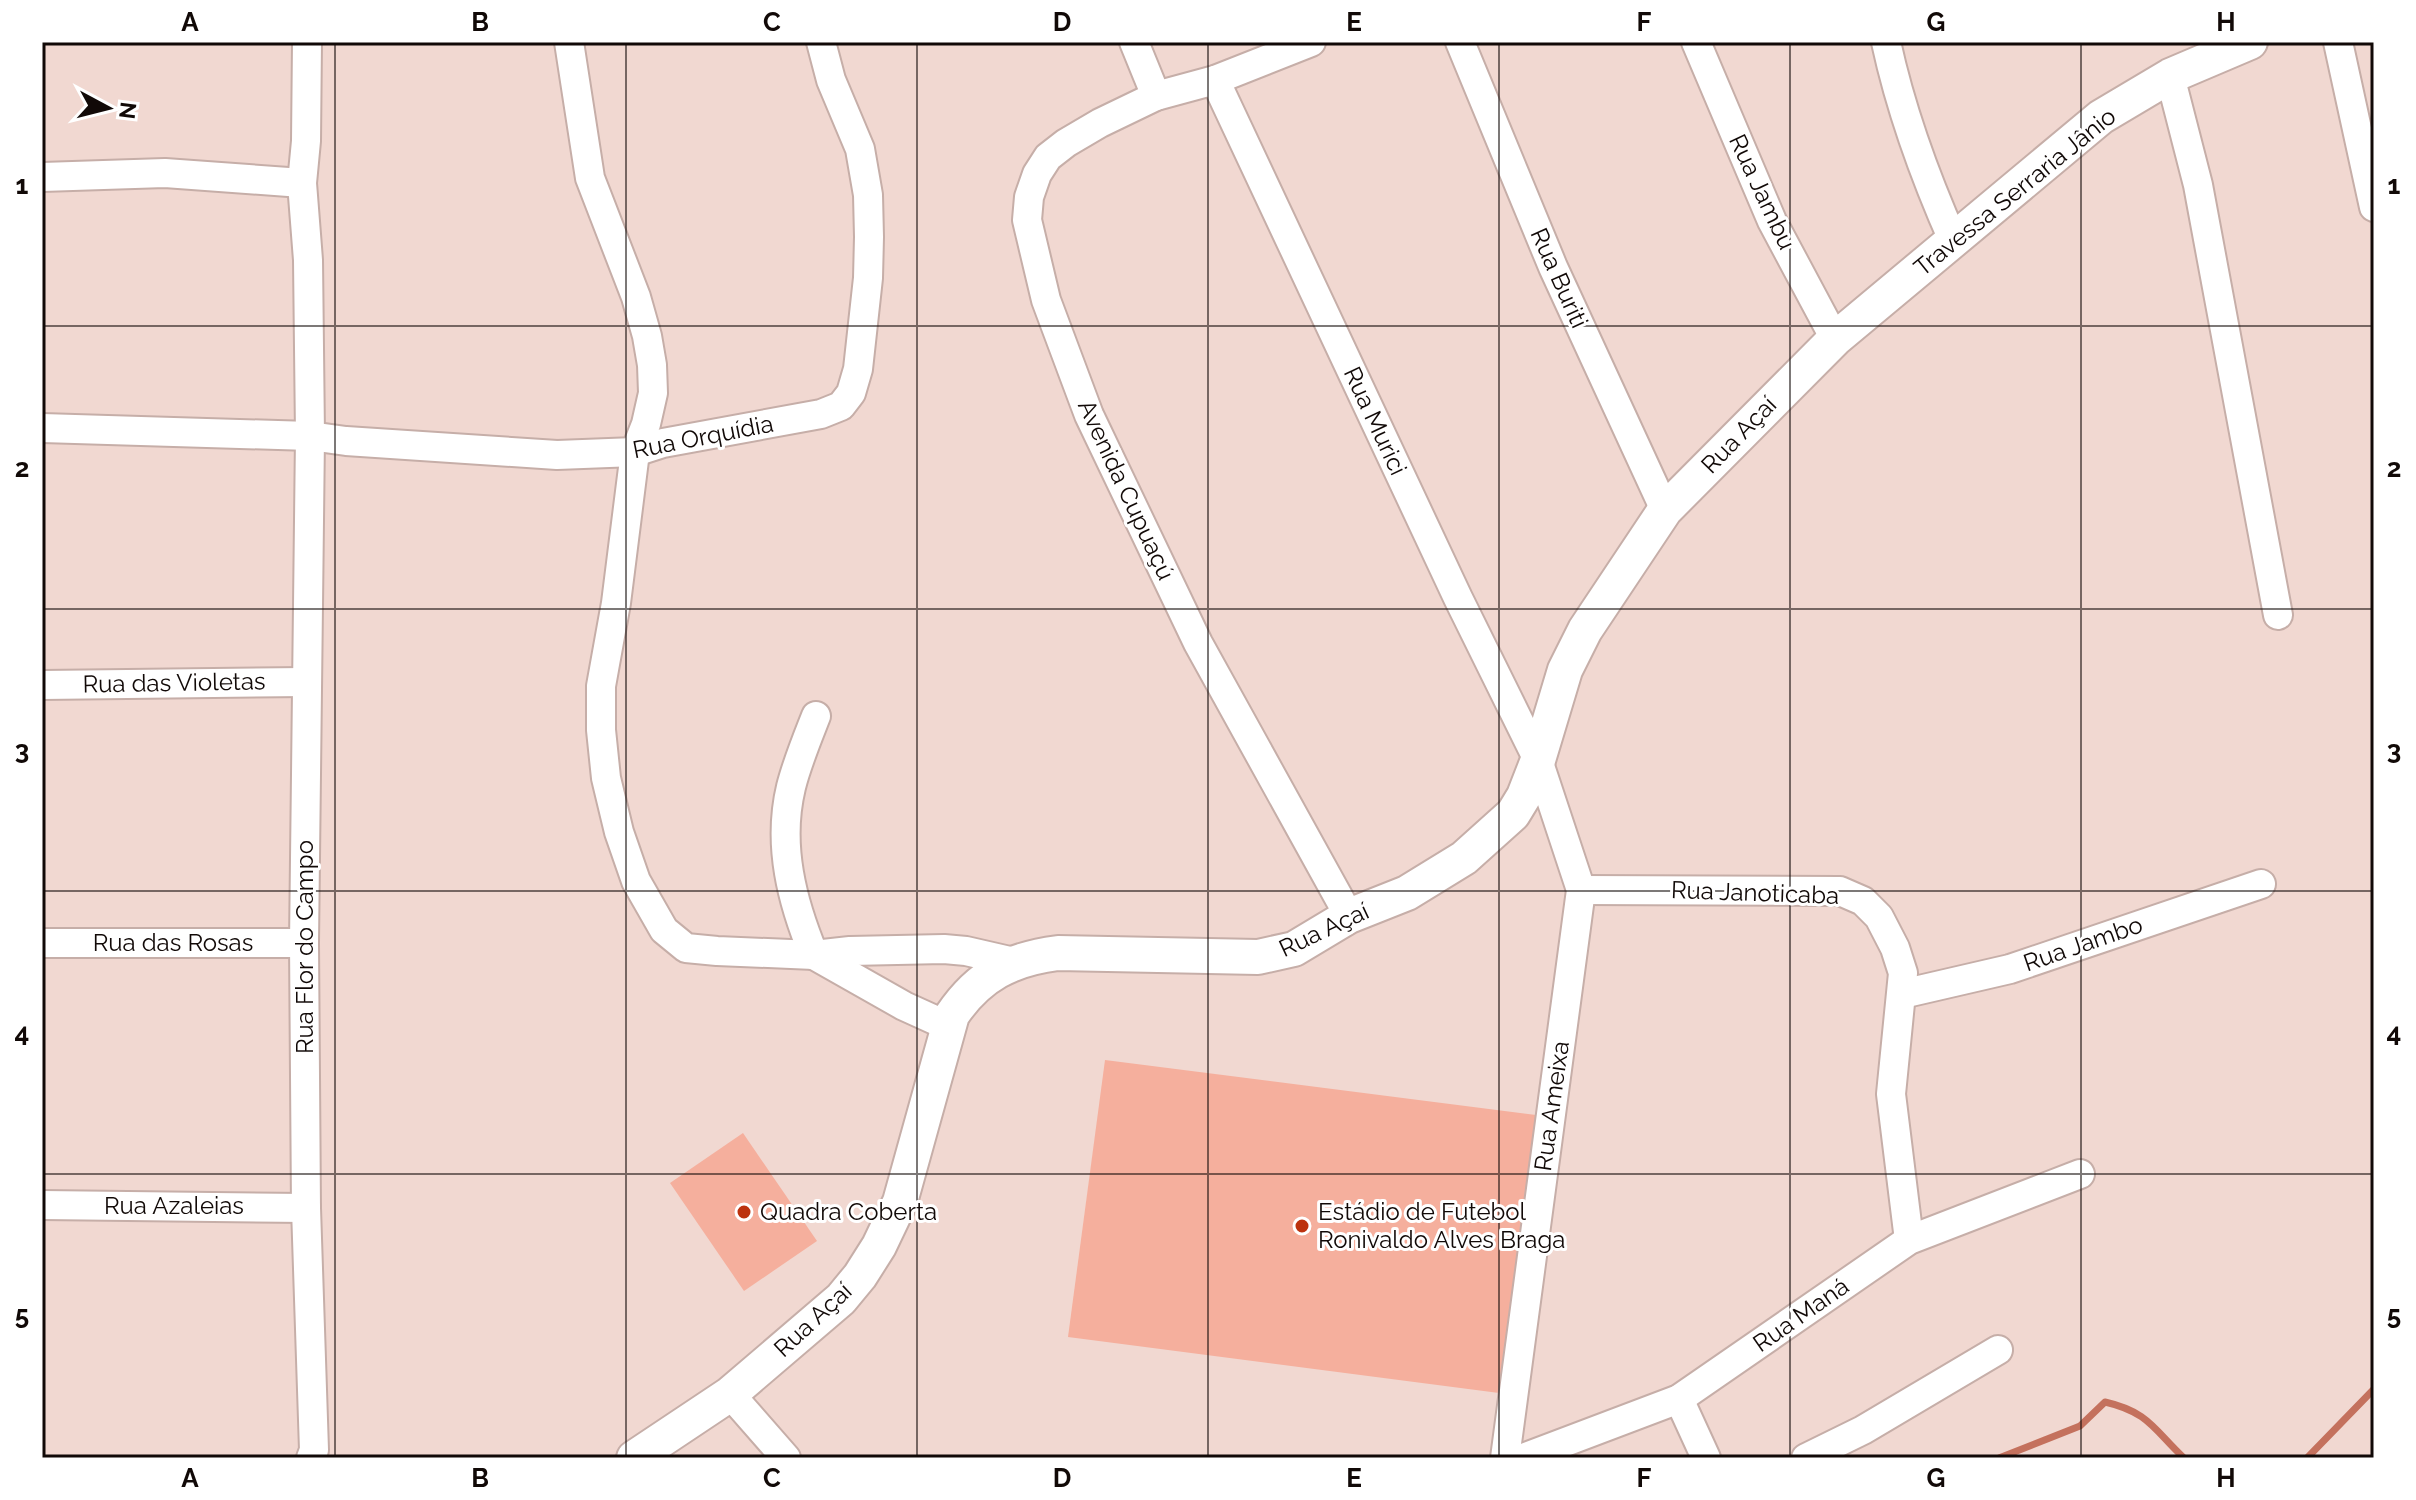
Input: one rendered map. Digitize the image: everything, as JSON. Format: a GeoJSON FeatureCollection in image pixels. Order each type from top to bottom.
{"type":"FeatureCollection","features":[{"type":"Feature","properties":{"kind":"street","name":"Rua Flor do Campo"},"geometry":{"type":"LineString","coordinates":[[307,42],[306,141],[302,183],[308,260],[310,436],[304,943],[306,1208],[314,1450],[311,1458]]}},
{"type":"Feature","properties":{"kind":"street"},"geometry":{"type":"LineString","coordinates":[[569,42],[590,178],[636,297],[647,336],[653,393],[635,452],[616,603],[601,686],[606,778],[619,832],[636,881],[664,930],[686,948],[814,955],[944,949],[1014,962]]}},
{"type":"Feature","properties":{"kind":"street","name":"Rua Orquídia"},"geometry":{"type":"LineString","coordinates":[[42,428],[310,436],[557,455],[635,452],[663,443],[821,414],[841,406],[851,393],[858,369],[868,278],[868,195],[860,149],[831,80],[821,42]]}},
{"type":"Feature","properties":{"kind":"street"},"geometry":{"type":"LineString","coordinates":[[1134,42],[1156,96]]}},
{"type":"Feature","properties":{"kind":"street","name":"Avenida Cupuaçú"},"geometry":{"type":"LineString","coordinates":[[1311,42],[1215,80],[1156,96],[1066,143],[1048,157],[1037,174],[1029,197],[1027,220],[1042,287],[1089,415],[1198,643],[1349,916]]}},
{"type":"Feature","properties":{"kind":"street","name":"Rua Buriti"},"geometry":{"type":"LineString","coordinates":[[1460,42],[1553,267],[1665,510]]}},
{"type":"Feature","properties":{"kind":"street","name":"Rua Jambu"},"geometry":{"type":"LineString","coordinates":[[1696,42],[1772,221],[1835,339]]}},
{"type":"Feature","properties":{"kind":"street"},"geometry":{"type":"LineString","coordinates":[[1886,42],[1911,134],[1954,242]]}},
{"type":"Feature","properties":{"kind":"street","name":"Travessa Serraria Jânio"},"geometry":{"type":"LineString","coordinates":[[1835,339],[2101,117],[2170,76],[2250,42]]}},
{"type":"Feature","properties":{"kind":"street"},"geometry":{"type":"LineString","coordinates":[[2338,42],[2374,207]]}},
{"type":"Feature","properties":{"kind":"street"},"geometry":{"type":"LineString","coordinates":[[2170,76],[2198,185],[2278,615]]}},
{"type":"Feature","properties":{"kind":"street","name":"Rua Murici"},"geometry":{"type":"LineString","coordinates":[[1215,80],[1458,598],[1538,760]]}},
{"type":"Feature","properties":{"kind":"street"},"geometry":{"type":"LineString","coordinates":[[42,177],[165,173],[302,183]]}},
{"type":"Feature","properties":{"kind":"street","name":"Rua Açaí"},"geometry":{"type":"LineString","coordinates":[[730,1394],[841,1299],[879,1246],[900,1202],[952,1015],[978,982],[1014,962],[1058,953],[1258,957],[1294,949],[1349,916],[1407,893],[1464,858],[1513,814],[1524,796],[1565,670],[1585,630],[1665,510],[1835,339]]}},
{"type":"Feature","properties":{"kind":"street","name":"Rua das Violetas"},"geometry":{"type":"LineString","coordinates":[[42,685],[306,682]]}},
{"type":"Feature","properties":{"kind":"street"},"geometry":{"type":"LineString","coordinates":[[816,716],[791,786],[785,825],[786,859],[792,893],[814,955],[904,1006],[948,1026]]}},
{"type":"Feature","properties":{"kind":"street","name":"Rua Ameixa"},"geometry":{"type":"LineString","coordinates":[[1505,1458],[1581,890],[1538,760]]}},
{"type":"Feature","properties":{"kind":"street","name":"Rua Jambo"},"geometry":{"type":"LineString","coordinates":[[1902,994],[2010,969],[2261,884]]}},
{"type":"Feature","properties":{"kind":"street","name":"Rua Janoticaba"},"geometry":{"type":"LineString","coordinates":[[1581,890],[1840,891],[1863,901],[1879,917],[1895,948],[1903,973],[1891,1094],[1909,1240]]}},
{"type":"Feature","properties":{"kind":"street","name":"Rua das Rosas"},"geometry":{"type":"LineString","coordinates":[[42,943],[304,943]]}},
{"type":"Feature","properties":{"kind":"street","name":"Rua Maná"},"geometry":{"type":"LineString","coordinates":[[1523,1458],[1679,1399],[1909,1240],[2080,1174]]}},
{"type":"Feature","properties":{"kind":"street","name":"Rua Azaleias"},"geometry":{"type":"LineString","coordinates":[[42,1205],[306,1208]]}},
{"type":"Feature","properties":{"kind":"street"},"geometry":{"type":"LineString","coordinates":[[1806,1458],[1863,1430],[1998,1350]]}},
{"type":"Feature","properties":{"kind":"street"},"geometry":{"type":"LineString","coordinates":[[634,1458],[730,1394],[786,1458]]}},
{"type":"Feature","properties":{"kind":"street"},"geometry":{"type":"LineString","coordinates":[[1679,1399],[1706,1458]]}},
{"type":"Feature","properties":{"kind":"shaded area","name":"Estádio de Futebol Ronivaldo Alves Braga"},"geometry":{"type":"Polygon","coordinates":[[[1105,1060],[1536,1115],[1499,1393],[1068,1337],[1105,1060]]]}},
{"type":"Feature","properties":{"kind":"shaded area","name":"Quadra Coberta"},"geometry":{"type":"Polygon","coordinates":[[[743,1133],[817,1241],[744,1291],[670,1183],[743,1133]]]}},
{"type":"Feature","properties":{"kind":"waterway"},"geometry":{"type":"LineString","coordinates":[[2307,1458],[2374,1389]]}},
{"type":"Feature","properties":{"kind":"waterway"},"geometry":{"type":"LineString","coordinates":[[1999,1458],[2080,1426],[2105,1402],[2141,1417],[2184,1458]]}},
{"type":"Feature","properties":{"kind":"place","name":"Quadra Coberta"},"geometry":{"type":"Point","coordinates":[744,1212]}},
{"type":"Feature","properties":{"kind":"place","name":"Estádio de Futebol Ronivaldo Alves Braga"},"geometry":{"type":"Point","coordinates":[1302,1226]}}]}
